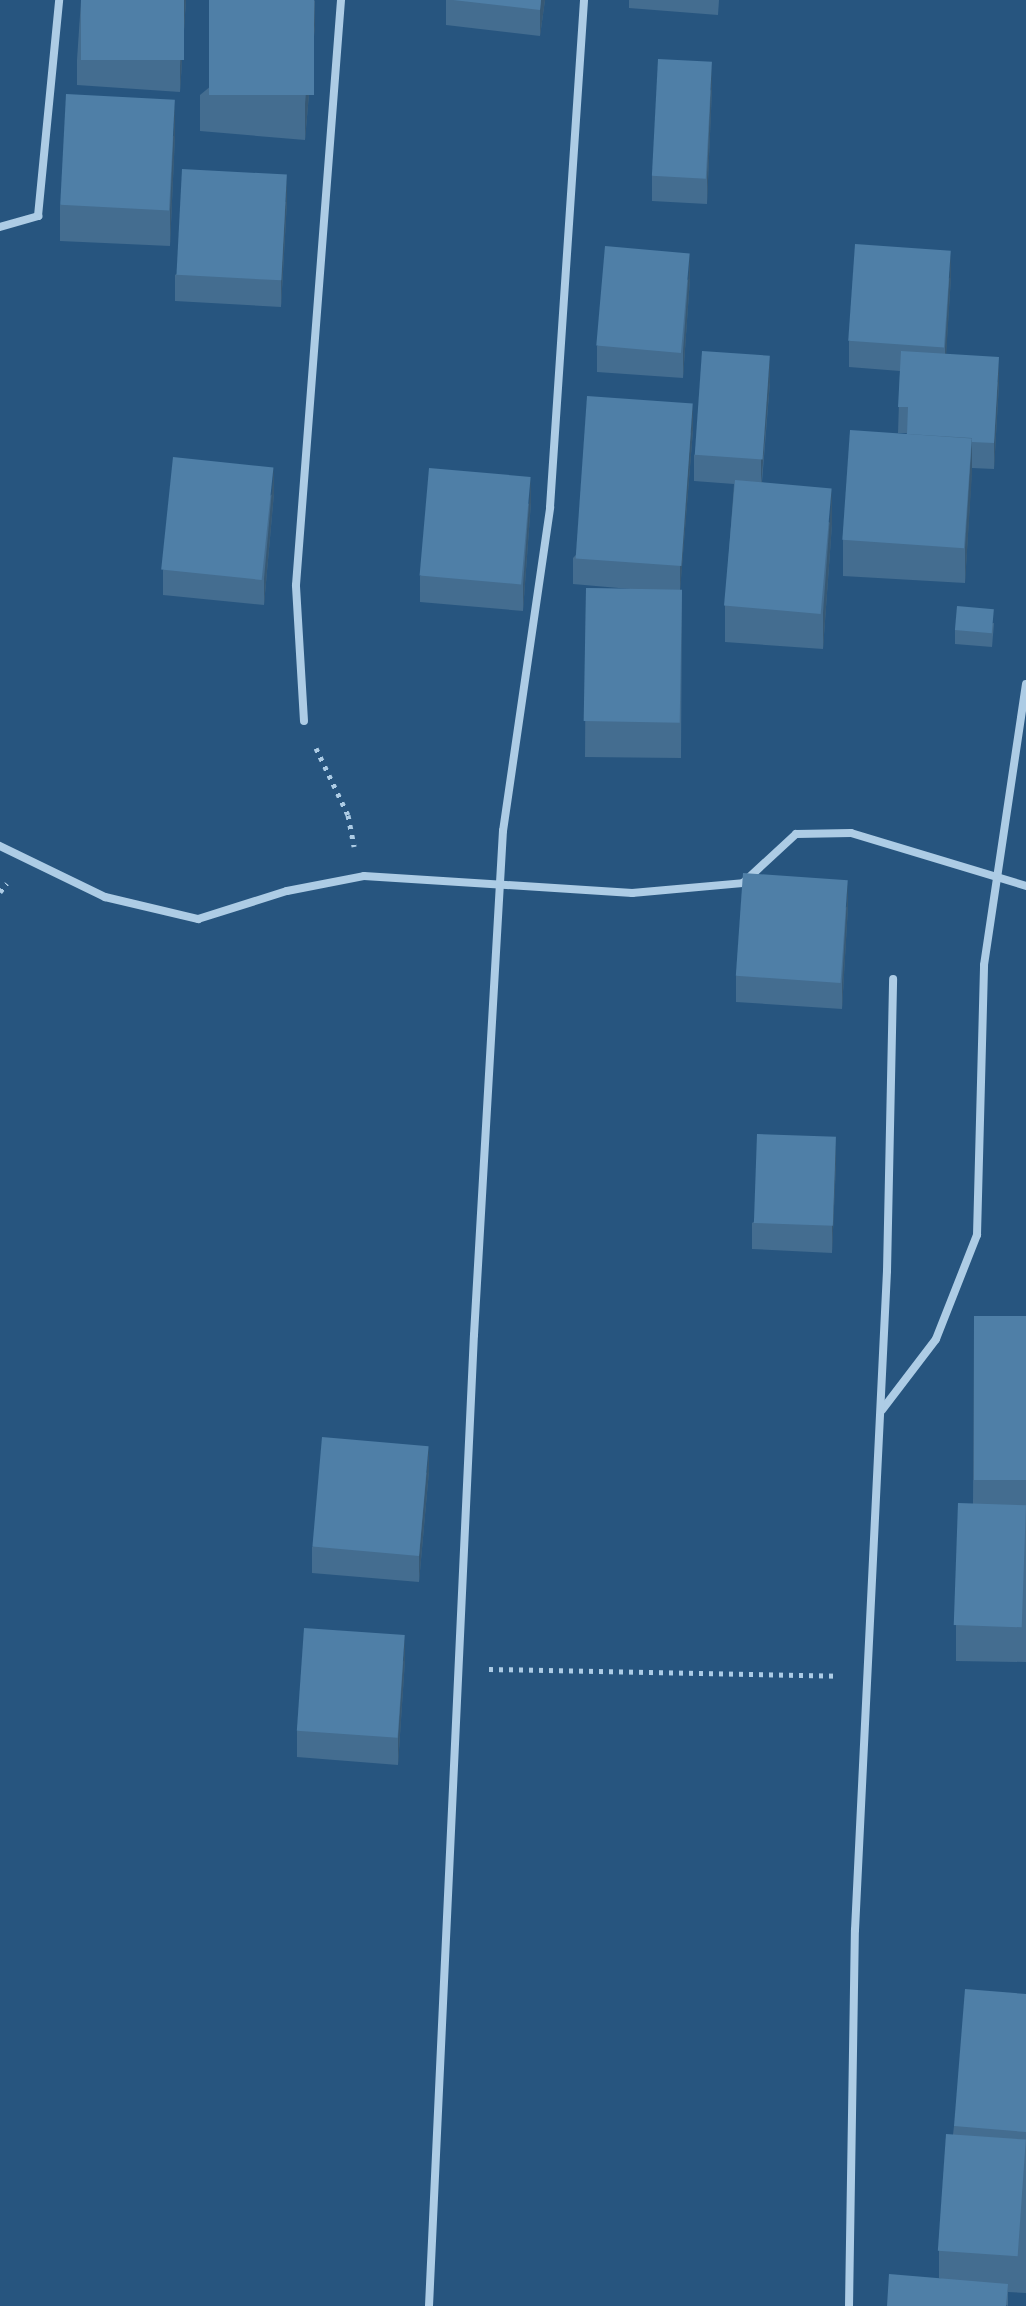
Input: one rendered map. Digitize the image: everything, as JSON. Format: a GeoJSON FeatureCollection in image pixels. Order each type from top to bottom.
{"type":"FeatureCollection","features":[{"type":"Feature","properties":{"kind":"street"},"geometry":{"type":"LineString","coordinates":[[0,227],[38,216],[59,0]]}},
{"type":"Feature","properties":{"kind":"street"},"geometry":{"type":"LineString","coordinates":[[304,721],[296,585],[341,0]]}},
{"type":"Feature","properties":{"kind":"street"},"geometry":{"type":"LineString","coordinates":[[429,2306],[458,1668],[500,884],[550,507],[584,0]]}},
{"type":"Feature","properties":{"kind":"street"},"geometry":{"type":"LineString","coordinates":[[881,1412],[936,1339],[977,1235],[984,965],[1026,684]]}},
{"type":"Feature","properties":{"kind":"street"},"geometry":{"type":"LineString","coordinates":[[0,846],[105,897],[198,919],[287,891],[360,877],[632,893],[743,883],[796,834],[837,833],[1026,886]]}},
{"type":"Feature","properties":{"kind":"street"},"geometry":{"type":"LineString","coordinates":[[849,2306],[855,1930],[881,1412],[893,979]]}},
{"type":"Feature","properties":{"kind":"path"},"geometry":{"type":"LineString","coordinates":[[304,721],[348,815],[360,877]]}},
{"type":"Feature","properties":{"kind":"path"},"geometry":{"type":"LineString","coordinates":[[458,1668],[868,1676]]}},
{"type":"Feature","properties":{"kind":"building"},"geometry":{"type":"Polygon","coordinates":[[[81,0],[184,0],[184,60],[81,60],[81,0]]]}},
{"type":"Feature","properties":{"kind":"building"},"geometry":{"type":"Polygon","coordinates":[[[209,0],[314,0],[314,95],[209,95],[209,0]]]}},
{"type":"Feature","properties":{"kind":"building"},"geometry":{"type":"Polygon","coordinates":[[[453,0],[541,0],[540,10],[453,0]]]}},
{"type":"Feature","properties":{"kind":"building"},"geometry":{"type":"Polygon","coordinates":[[[658,59],[712,62],[706,179],[652,176],[658,59]]]}},
{"type":"Feature","properties":{"kind":"building"},"geometry":{"type":"Polygon","coordinates":[[[66,94],[175,100],[169,211],[60,205],[66,94]]]}},
{"type":"Feature","properties":{"kind":"building"},"geometry":{"type":"Polygon","coordinates":[[[182,169],[287,174],[281,280],[176,275],[182,169]]]}},
{"type":"Feature","properties":{"kind":"building"},"geometry":{"type":"Polygon","coordinates":[[[855,244],[951,251],[944,347],[848,341],[855,244]]]}},
{"type":"Feature","properties":{"kind":"building"},"geometry":{"type":"Polygon","coordinates":[[[605,246],[690,253],[681,353],[596,346],[605,246]]]}},
{"type":"Feature","properties":{"kind":"building"},"geometry":{"type":"Polygon","coordinates":[[[702,351],[770,356],[763,459],[695,455],[702,351]]]}},
{"type":"Feature","properties":{"kind":"building"},"geometry":{"type":"Polygon","coordinates":[[[901,351],[999,357],[994,443],[972,442],[972,438],[907,434],[908,407],[898,407],[901,351]]]}},
{"type":"Feature","properties":{"kind":"building"},"geometry":{"type":"Polygon","coordinates":[[[587,396],[693,403],[681,566],[576,559],[587,396]]]}},
{"type":"Feature","properties":{"kind":"building"},"geometry":{"type":"Polygon","coordinates":[[[850,430],[972,439],[964,548],[842,540],[850,430]]]}},
{"type":"Feature","properties":{"kind":"building"},"geometry":{"type":"Polygon","coordinates":[[[173,457],[273,468],[262,580],[161,569],[173,457]]]}},
{"type":"Feature","properties":{"kind":"building"},"geometry":{"type":"Polygon","coordinates":[[[429,468],[531,477],[521,584],[420,576],[429,468]]]}},
{"type":"Feature","properties":{"kind":"building"},"geometry":{"type":"Polygon","coordinates":[[[735,480],[832,488],[821,614],[724,606],[735,480]]]}},
{"type":"Feature","properties":{"kind":"building"},"geometry":{"type":"Polygon","coordinates":[[[586,588],[682,590],[680,723],[584,721],[586,588]]]}},
{"type":"Feature","properties":{"kind":"building"},"geometry":{"type":"Polygon","coordinates":[[[957,606],[994,609],[992,633],[955,630],[957,606]]]}},
{"type":"Feature","properties":{"kind":"building"},"geometry":{"type":"Polygon","coordinates":[[[743,873],[848,880],[841,983],[736,976],[743,873]]]}},
{"type":"Feature","properties":{"kind":"building"},"geometry":{"type":"Polygon","coordinates":[[[757,1134],[836,1137],[833,1226],[754,1223],[757,1134]]]}},
{"type":"Feature","properties":{"kind":"building"},"geometry":{"type":"Polygon","coordinates":[[[974,1316],[1026,1316],[1026,1480],[974,1480],[974,1316]]]}},
{"type":"Feature","properties":{"kind":"building"},"geometry":{"type":"Polygon","coordinates":[[[322,1437],[429,1446],[419,1556],[312,1547],[322,1437]]]}},
{"type":"Feature","properties":{"kind":"building"},"geometry":{"type":"Polygon","coordinates":[[[958,1503],[1026,1505],[1022,1627],[954,1625],[958,1503]]]}},
{"type":"Feature","properties":{"kind":"building"},"geometry":{"type":"Polygon","coordinates":[[[304,1628],[405,1635],[398,1738],[297,1731],[304,1628]]]}},
{"type":"Feature","properties":{"kind":"building"},"geometry":{"type":"Polygon","coordinates":[[[965,1989],[1026,1994],[1026,2132],[954,2126],[965,1989]]]}},
{"type":"Feature","properties":{"kind":"building"},"geometry":{"type":"Polygon","coordinates":[[[946,2134],[1026,2140],[1018,2256],[938,2251],[946,2134]]]}},
{"type":"Feature","properties":{"kind":"building"},"geometry":{"type":"Polygon","coordinates":[[[889,2274],[1008,2284],[1006,2306],[887,2306],[889,2274]]]}}]}
